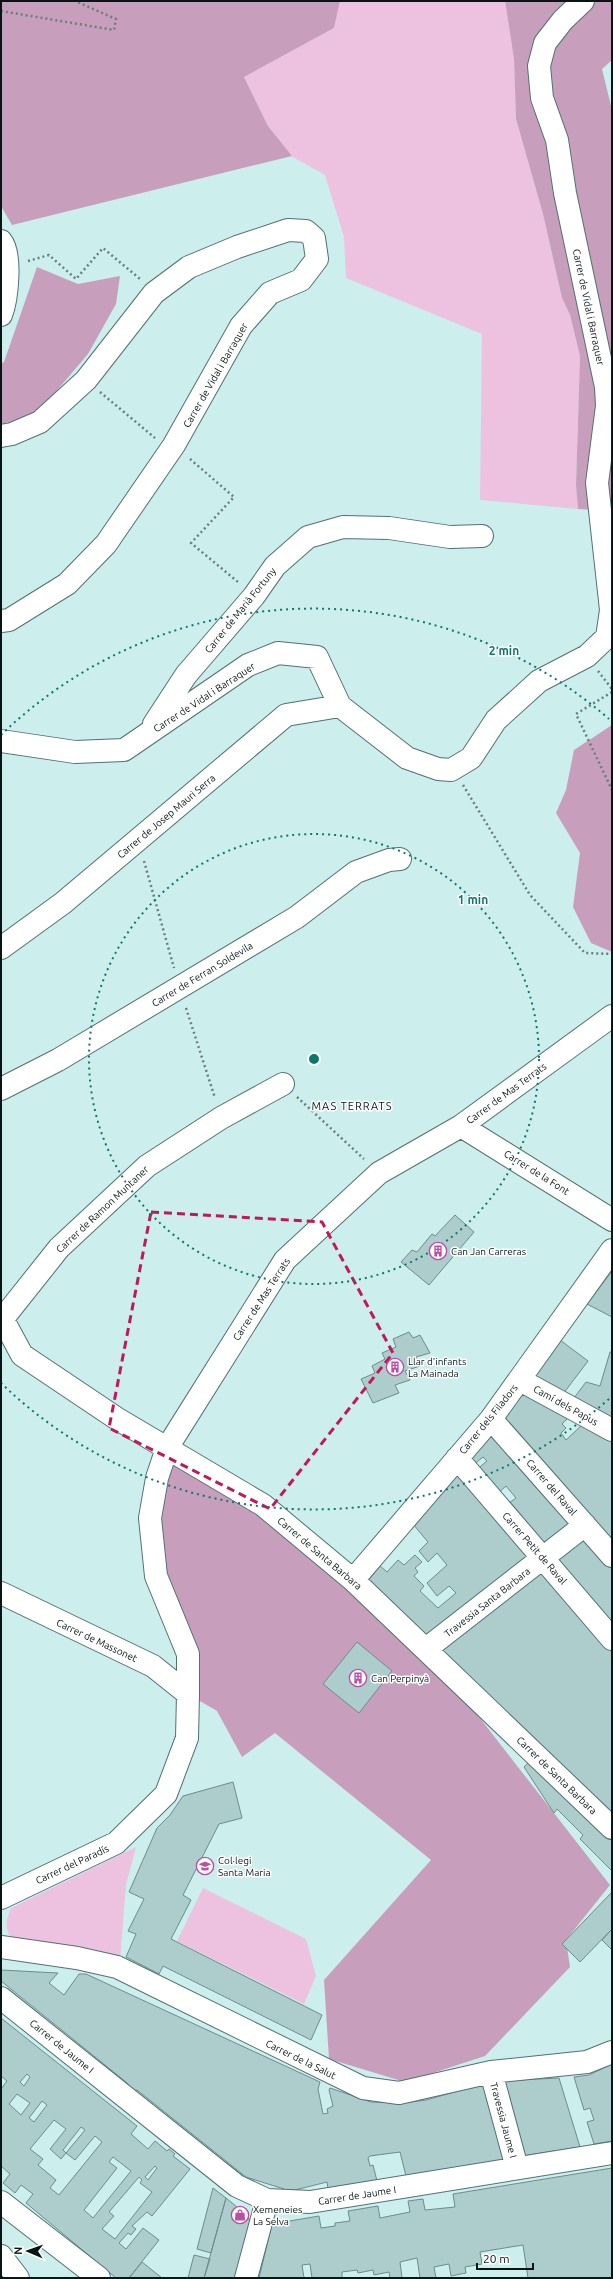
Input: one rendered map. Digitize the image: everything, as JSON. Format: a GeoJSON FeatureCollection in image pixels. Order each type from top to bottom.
{"type":"FeatureCollection","features":[{"type":"Feature","properties":{"kind":"street","name":"Carrer de Vidal i Barraquer"},"geometry":{"type":"LineString","coordinates":[[1,741],[75,752],[124,750],[248,665],[278,653],[317,657],[340,706],[407,758],[438,769],[450,770],[471,758],[496,720],[539,682],[587,656],[606,637],[611,610],[597,483],[607,406],[606,387],[566,201],[557,140],[542,98],[539,66],[545,43],[563,20],[584,1]]}},
{"type":"Feature","properties":{"kind":"street","name":"Carrer de Vidal i Barraquer"},"geometry":{"type":"LineString","coordinates":[[1,436],[12,434],[40,422],[86,380],[154,293],[189,267],[237,247],[288,230],[306,231],[314,238],[317,259],[301,280],[270,293],[241,326],[171,450],[106,544],[67,584],[8,620],[1,621]]}},
{"type":"Feature","properties":{"kind":"street"},"geometry":{"type":"LineString","coordinates":[[1,242],[5,246],[8,266],[1,315]]}},
{"type":"Feature","properties":{"kind":"street","name":"Carrer de Marià Fortuny"},"geometry":{"type":"LineString","coordinates":[[147,735],[186,675],[254,596],[275,566],[308,537],[343,527],[389,528],[450,537],[482,536]]}},
{"type":"Feature","properties":{"kind":"street","name":"Carrer de Josep Mauri Serra"},"geometry":{"type":"LineString","coordinates":[[1,948],[63,903],[286,715],[340,706]]}},
{"type":"Feature","properties":{"kind":"street","name":"Carrer de Ferran Soldevila"},"geometry":{"type":"LineString","coordinates":[[1,1089],[58,1060],[297,917],[356,872],[389,860],[400,860]]}},
{"type":"Feature","properties":{"kind":"street","name":"Carrer de Mas Terrats"},"geometry":{"type":"LineString","coordinates":[[188,1694],[188,1654],[156,1576],[150,1518],[157,1478],[167,1448],[286,1260],[379,1173],[461,1126],[612,1016]]}},
{"type":"Feature","properties":{"kind":"street","name":"Carrer de Ramon Muntaner"},"geometry":{"type":"LineString","coordinates":[[1,1318],[58,1248],[147,1166],[221,1118],[283,1084]]}},
{"type":"Feature","properties":{"kind":"street","name":"Carrer de la Font"},"geometry":{"type":"LineString","coordinates":[[461,1126],[608,1211]]}},
{"type":"Feature","properties":{"kind":"street","name":"Carrer dels Filadors"},"geometry":{"type":"LineString","coordinates":[[353,1580],[491,1419],[612,1250]]}},
{"type":"Feature","properties":{"kind":"street","name":"Carrer de Santa Barbara"},"geometry":{"type":"LineString","coordinates":[[1,1318],[22,1355],[116,1418],[263,1505],[353,1580],[612,1828]]}},
{"type":"Feature","properties":{"kind":"street","name":"Camí dels Papus"},"geometry":{"type":"LineString","coordinates":[[520,1380],[612,1430]]}},
{"type":"Feature","properties":{"kind":"street","name":"Carrer del Raval"},"geometry":{"type":"LineString","coordinates":[[491,1419],[612,1556]]}},
{"type":"Feature","properties":{"kind":"street","name":"Carrer Petit de Raval"},"geometry":{"type":"LineString","coordinates":[[457,1458],[544,1557],[612,1639]]}},
{"type":"Feature","properties":{"kind":"street","name":"Travessia Santa Barbara"},"geometry":{"type":"LineString","coordinates":[[426,1649],[585,1525]]}},
{"type":"Feature","properties":{"kind":"street","name":"Carrer de Massonet"},"geometry":{"type":"LineString","coordinates":[[1,1593],[153,1666],[188,1694]]}},
{"type":"Feature","properties":{"kind":"street","name":"Carrer del Paradís"},"geometry":{"type":"LineString","coordinates":[[1,1898],[116,1843],[166,1794],[187,1738],[188,1694]]}},
{"type":"Feature","properties":{"kind":"street","name":"Carrer de la Salut"},"geometry":{"type":"LineString","coordinates":[[1,1947],[77,1958],[117,1967],[363,2088],[399,2093],[491,2072],[587,2062],[612,2052]]}},
{"type":"Feature","properties":{"kind":"street","name":"Carrer de Jaume I"},"geometry":{"type":"LineString","coordinates":[[1,1998],[237,2186],[267,2200],[310,2202],[612,2153]]}},
{"type":"Feature","properties":{"kind":"street","name":"Travessia Jaume I"},"geometry":{"type":"LineString","coordinates":[[491,2072],[517,2168]]}},
{"type":"Feature","properties":{"kind":"street"},"geometry":{"type":"LineString","coordinates":[[246,2278],[267,2200]]}},
{"type":"Feature","properties":{"kind":"street"},"geometry":{"type":"LineString","coordinates":[[1,2202],[100,2278]]}},
{"type":"Feature","properties":{"kind":"street"},"geometry":{"type":"LineString","coordinates":[[1,2256],[18,2278]]}},
{"type":"Feature","properties":{"kind":"path"},"geometry":{"type":"LineString","coordinates":[[1,11],[114,30],[116,19],[75,1]]}},
{"type":"Feature","properties":{"kind":"path"},"geometry":{"type":"LineString","coordinates":[[8,266],[49,255],[76,279],[103,248],[154,293]]}},
{"type":"Feature","properties":{"kind":"path"},"geometry":{"type":"LineString","coordinates":[[86,380],[163,444],[234,497],[191,543],[254,596]]}},
{"type":"Feature","properties":{"kind":"path"},"geometry":{"type":"LineString","coordinates":[[612,692],[576,714],[612,790]]}},
{"type":"Feature","properties":{"kind":"path"},"geometry":{"type":"LineString","coordinates":[[450,770],[460,781],[530,895],[586,953],[612,954]]}},
{"type":"Feature","properties":{"kind":"path"},"geometry":{"type":"LineString","coordinates":[[138,840],[180,988],[221,1118]]}},
{"type":"Feature","properties":{"kind":"path"},"geometry":{"type":"LineString","coordinates":[[283,1084],[379,1173]]}},
{"type":"Feature","properties":{"kind":"highlighted area"},"geometry":{"type":"Polygon","coordinates":[[[151,1212],[322,1222],[393,1353],[270,1509],[109,1428],[151,1212]]]}},
{"type":"Feature","properties":{"kind":"shaded area"},"geometry":{"type":"Polygon","coordinates":[[[1,1],[340,1],[334,28],[244,77],[268,126],[292,156],[12,225],[1,206],[1,1]]]}},
{"type":"Feature","properties":{"kind":"shaded area"},"geometry":{"type":"Polygon","coordinates":[[[340,1],[505,1],[514,59],[516,119],[543,214],[562,298],[570,315],[580,356],[576,485],[578,509],[480,500],[482,334],[346,278],[344,237],[325,175],[291,156],[268,126],[244,77],[334,28],[340,1]]]}},
{"type":"Feature","properties":{"kind":"shaded area"},"geometry":{"type":"Polygon","coordinates":[[[505,1],[612,1],[612,60],[602,69],[612,110],[612,511],[578,509],[576,485],[580,356],[570,315],[562,298],[543,214],[516,119],[514,59],[505,1]]]}},
{"type":"Feature","properties":{"kind":"shaded area"},"geometry":{"type":"Polygon","coordinates":[[[37,267],[78,284],[120,276],[116,304],[88,354],[48,401],[16,429],[1,426],[1,364],[4,362],[37,267]]]}},
{"type":"Feature","properties":{"kind":"shaded area"},"geometry":{"type":"Polygon","coordinates":[[[612,725],[612,952],[591,943],[573,907],[580,853],[556,813],[566,790],[574,750],[612,725]]]}},
{"type":"Feature","properties":{"kind":"shaded area"},"geometry":{"type":"Polygon","coordinates":[[[167,1448],[263,1505],[426,1649],[610,1885],[566,1940],[570,1967],[485,2056],[405,2082],[329,2059],[324,1980],[431,1860],[275,1733],[242,1757],[217,1711],[188,1694],[150,1518],[167,1448]]]}},
{"type":"Feature","properties":{"kind":"shaded area"},"geometry":{"type":"Polygon","coordinates":[[[136,1847],[126,1885],[120,1961],[14,1942],[8,1933],[6,1926],[11,1908],[136,1847]]]}},
{"type":"Feature","properties":{"kind":"shaded area"},"geometry":{"type":"Polygon","coordinates":[[[203,1888],[306,1939],[316,1976],[304,2004],[177,1941],[203,1888]]]}},
{"type":"Feature","properties":{"kind":"building","name":"Can Jan Carreras"},"geometry":{"type":"Polygon","coordinates":[[[455,1215],[474,1232],[429,1285],[401,1262],[412,1250],[417,1252],[432,1234],[435,1236],[455,1215]]]}},
{"type":"Feature","properties":{"kind":"building"},"geometry":{"type":"Polygon","coordinates":[[[612,1271],[612,1317],[587,1304],[612,1271]]]}},
{"type":"Feature","properties":{"kind":"building","name":"Llar d'infants La Mainada"},"geometry":{"type":"Polygon","coordinates":[[[409,1332],[413,1338],[420,1335],[430,1353],[416,1357],[420,1366],[405,1371],[410,1380],[395,1385],[399,1393],[373,1403],[361,1379],[375,1373],[372,1366],[385,1359],[382,1353],[396,1347],[393,1339],[409,1332]]]}},
{"type":"Feature","properties":{"kind":"building"},"geometry":{"type":"Polygon","coordinates":[[[560,1340],[588,1361],[560,1398],[529,1380],[560,1340]]]}},
{"type":"Feature","properties":{"kind":"building"},"geometry":{"type":"Polygon","coordinates":[[[610,1352],[612,1352],[612,1427],[571,1402],[586,1382],[600,1386],[610,1352]]]}},
{"type":"Feature","properties":{"kind":"building"},"geometry":{"type":"Polygon","coordinates":[[[521,1391],[569,1417],[562,1424],[566,1428],[561,1433],[566,1440],[583,1424],[612,1442],[612,1541],[498,1417],[521,1391]]]}},
{"type":"Feature","properties":{"kind":"building"},"geometry":{"type":"Polygon","coordinates":[[[490,1429],[576,1526],[545,1550],[505,1506],[516,1498],[506,1486],[496,1495],[475,1471],[487,1461],[483,1457],[471,1467],[465,1460],[490,1429]]]}},
{"type":"Feature","properties":{"kind":"building"},"geometry":{"type":"Polygon","coordinates":[[[459,1468],[537,1558],[429,1641],[368,1581],[380,1566],[387,1572],[398,1560],[404,1565],[415,1555],[422,1562],[415,1568],[418,1572],[414,1576],[424,1586],[420,1591],[438,1608],[456,1593],[449,1586],[437,1596],[427,1583],[447,1565],[437,1553],[428,1562],[419,1551],[428,1542],[413,1524],[459,1468]]]}},
{"type":"Feature","properties":{"kind":"building"},"geometry":{"type":"Polygon","coordinates":[[[583,1532],[612,1567],[612,1631],[550,1558],[583,1532]]]}},
{"type":"Feature","properties":{"kind":"building"},"geometry":{"type":"Polygon","coordinates":[[[542,1564],[612,1645],[612,1816],[435,1647],[542,1564]]]}},
{"type":"Feature","properties":{"kind":"building","name":"Can Perpinyà"},"geometry":{"type":"Polygon","coordinates":[[[357,1642],[392,1671],[359,1713],[323,1684],[357,1642]]]}},
{"type":"Feature","properties":{"kind":"building"},"geometry":{"type":"Polygon","coordinates":[[[532,1759],[612,1836],[612,1871],[580,1839],[583,1835],[557,1809],[554,1813],[524,1767],[532,1759]]]}},
{"type":"Feature","properties":{"kind":"building"},"geometry":{"type":"Polygon","coordinates":[[[233,1782],[242,1818],[219,1824],[183,1895],[191,1900],[171,1939],[322,2015],[311,2040],[163,1966],[159,1974],[126,1957],[136,1934],[128,1931],[144,1899],[129,1892],[157,1828],[170,1815],[183,1796],[233,1782]]]}},
{"type":"Feature","properties":{"kind":"building"},"geometry":{"type":"Polygon","coordinates":[[[612,1892],[612,1929],[580,1962],[562,1944],[612,1892]]]}},
{"type":"Feature","properties":{"kind":"building"},"geometry":{"type":"Polygon","coordinates":[[[612,1929],[612,1950],[602,1940],[612,1929]]]}},
{"type":"Feature","properties":{"kind":"building"},"geometry":{"type":"Polygon","coordinates":[[[1,1970],[58,1973],[49,1983],[64,1995],[79,1974],[86,1974],[320,2082],[318,2089],[323,2114],[328,2113],[327,2109],[333,2106],[329,2090],[330,2088],[371,2102],[403,2103],[426,2100],[490,2082],[510,2159],[406,2176],[400,2152],[370,2156],[368,2158],[370,2166],[373,2165],[377,2181],[328,2189],[327,2182],[295,2190],[287,2190],[246,2177],[137,2090],[133,2091],[126,2082],[1,1981],[1,1970]]]}},
{"type":"Feature","properties":{"kind":"building"},"geometry":{"type":"Polygon","coordinates":[[[1,2018],[137,2126],[131,2134],[148,2149],[155,2141],[167,2151],[169,2149],[175,2154],[173,2156],[190,2169],[152,2216],[147,2212],[132,2226],[136,2229],[131,2235],[128,2233],[119,2243],[126,2249],[143,2228],[159,2240],[129,2278],[116,2278],[26,2203],[33,2194],[21,2185],[15,2193],[3,2183],[10,2174],[1,2166],[1,2089],[7,2081],[1,2076],[1,2018]],[[27,2074],[20,2082],[24,2086],[30,2077],[27,2074]],[[17,2094],[9,2104],[21,2115],[30,2103],[17,2094]],[[42,2101],[29,2118],[34,2122],[47,2105],[42,2101]],[[54,2120],[30,2149],[43,2159],[38,2165],[56,2180],[50,2188],[59,2195],[102,2142],[95,2136],[75,2160],[66,2153],[61,2159],[50,2149],[66,2129],[54,2120]],[[81,2127],[63,2150],[66,2153],[85,2130],[81,2127]],[[113,2157],[109,2162],[117,2168],[84,2210],[93,2218],[131,2171],[113,2157]],[[155,2166],[145,2177],[148,2180],[157,2168],[155,2166]],[[139,2177],[109,2212],[114,2216],[102,2229],[115,2239],[152,2192],[140,2183],[142,2180],[139,2177]]]}},
{"type":"Feature","properties":{"kind":"building"},"geometry":{"type":"Polygon","coordinates":[[[612,2064],[612,2141],[594,2144],[587,2122],[594,2120],[590,2108],[584,2110],[574,2077],[589,2075],[612,2064]]]}},
{"type":"Feature","properties":{"kind":"building"},"geometry":{"type":"Polygon","coordinates":[[[559,2078],[580,2147],[522,2156],[499,2081],[559,2078]]]}},
{"type":"Feature","properties":{"kind":"building"},"geometry":{"type":"Polygon","coordinates":[[[612,2168],[612,2278],[528,2278],[523,2245],[480,2252],[482,2264],[465,2267],[466,2273],[451,2276],[449,2264],[434,2267],[436,2278],[420,2278],[417,2258],[400,2262],[402,2278],[390,2278],[389,2272],[374,2275],[373,2270],[358,2273],[357,2270],[342,2272],[342,2278],[312,2278],[310,2264],[302,2265],[304,2278],[259,2278],[272,2224],[319,2216],[321,2228],[335,2226],[335,2223],[350,2221],[348,2211],[378,2206],[380,2218],[410,2212],[408,2201],[423,2199],[425,2210],[455,2207],[453,2194],[612,2168]]]}},
{"type":"Feature","properties":{"kind":"building"},"geometry":{"type":"Polygon","coordinates":[[[213,2188],[226,2198],[211,2253],[197,2249],[213,2188]]]}},
{"type":"Feature","properties":{"kind":"building"},"geometry":{"type":"Polygon","coordinates":[[[226,2198],[248,2216],[251,2226],[238,2278],[204,2278],[226,2198]]]}},
{"type":"Feature","properties":{"kind":"building"},"geometry":{"type":"Polygon","coordinates":[[[194,2255],[210,2259],[204,2278],[188,2278],[194,2255]]]}},
{"type":"Feature","properties":{"kind":"building"},"geometry":{"type":"Polygon","coordinates":[[[142,2262],[162,2278],[129,2278],[142,2262]]]}},
{"type":"Feature","properties":{"kind":"place","name":"Can Jan Carreras"},"geometry":{"type":"Point","coordinates":[438,1251]}},
{"type":"Feature","properties":{"kind":"place","name":"Llar d'infants La Mainada"},"geometry":{"type":"Point","coordinates":[395,1367]}},
{"type":"Feature","properties":{"kind":"place","name":"Can Perpinyà"},"geometry":{"type":"Point","coordinates":[358,1678]}},
{"type":"Feature","properties":{"kind":"place","name":"Col·legi Santa Maria"},"geometry":{"type":"Point","coordinates":[205,1866]}},
{"type":"Feature","properties":{"kind":"place","name":"Xemeneies La Selva"},"geometry":{"type":"Point","coordinates":[240,2215]}},
{"type":"Feature","properties":{"kind":"district","name":"MAS TERRATS"},"geometry":{"type":"Point","coordinates":[352,1106]}}]}
